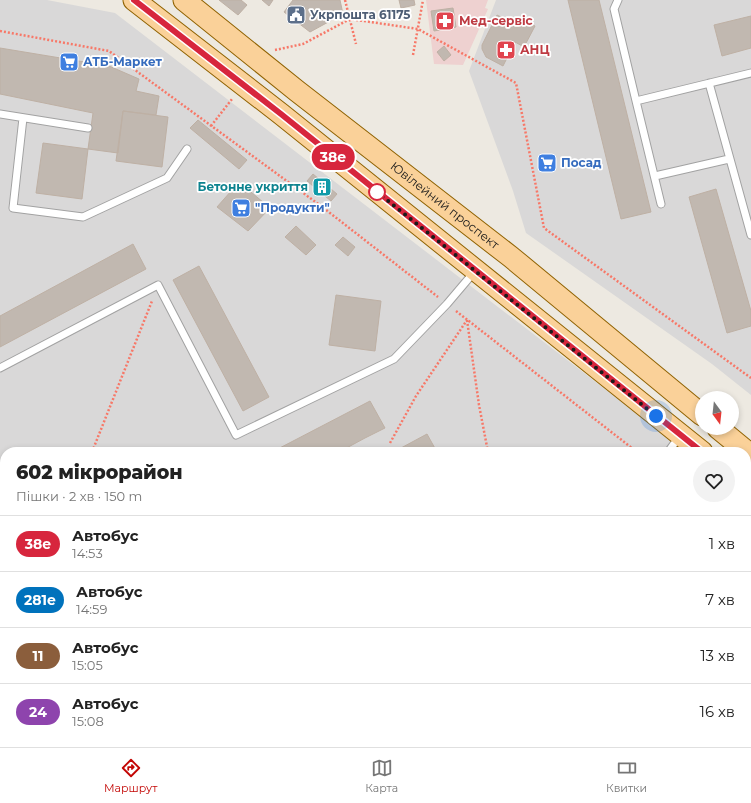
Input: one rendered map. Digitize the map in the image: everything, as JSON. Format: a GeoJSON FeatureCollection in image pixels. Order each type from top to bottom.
{"type":"FeatureCollection","features":[{"type":"Feature","properties":{"kind":"main road"},"geometry":{"type":"LineString","coordinates":[[134,0],[281,114],[696,447]]}},
{"type":"Feature","properties":{"kind":"main road","name":"Ювілейний проспект"},"geometry":{"type":"LineString","coordinates":[[184,0],[297,91],[511,257],[695,409]]}},
{"type":"Feature","properties":{"kind":"main road"},"geometry":{"type":"LineString","coordinates":[[727,435],[741,447]]}},
{"type":"Feature","properties":{"kind":"lane"},"geometry":{"type":"LineString","coordinates":[[618,0],[614,9],[662,204]]}},
{"type":"Feature","properties":{"kind":"lane"},"geometry":{"type":"LineString","coordinates":[[636,101],[751,73]]}},
{"type":"Feature","properties":{"kind":"lane"},"geometry":{"type":"LineString","coordinates":[[709,83],[751,236]]}},
{"type":"Feature","properties":{"kind":"lane"},"geometry":{"type":"LineString","coordinates":[[0,114],[88,128]]}},
{"type":"Feature","properties":{"kind":"lane"},"geometry":{"type":"LineString","coordinates":[[23,118],[13,208],[83,217],[167,178],[187,149]]}},
{"type":"Feature","properties":{"kind":"lane"},"geometry":{"type":"LineString","coordinates":[[655,176],[729,159]]}},
{"type":"Feature","properties":{"kind":"lane"},"geometry":{"type":"LineString","coordinates":[[0,368],[158,285],[236,436],[394,359],[447,304],[475,271]]}},
{"type":"Feature","properties":{"kind":"lane"},"geometry":{"type":"LineString","coordinates":[[672,447],[680,435]]}},
{"type":"Feature","properties":{"kind":"path"},"geometry":{"type":"LineString","coordinates":[[345,0],[356,44]]}},
{"type":"Feature","properties":{"kind":"path"},"geometry":{"type":"LineString","coordinates":[[413,55],[423,0]]}},
{"type":"Feature","properties":{"kind":"path"},"geometry":{"type":"LineString","coordinates":[[271,51],[303,44],[350,19],[418,29],[516,83],[544,228],[751,378]]}},
{"type":"Feature","properties":{"kind":"path"},"geometry":{"type":"LineString","coordinates":[[0,31],[109,51],[321,206],[631,447]]}},
{"type":"Feature","properties":{"kind":"path"},"geometry":{"type":"LineString","coordinates":[[211,126],[233,98]]}},
{"type":"Feature","properties":{"kind":"path"},"geometry":{"type":"LineString","coordinates":[[94,447],[116,396],[158,285]]}},
{"type":"Feature","properties":{"kind":"path"},"geometry":{"type":"LineString","coordinates":[[388,447],[416,396],[467,320]]}},
{"type":"Feature","properties":{"kind":"path"},"geometry":{"type":"LineString","coordinates":[[467,320],[479,406],[487,447]]}},
{"type":"Feature","properties":{"kind":"shaded area"},"geometry":{"type":"Polygon","coordinates":[[[0,0],[47,0],[115,13],[680,447],[0,447],[0,0]]]}},
{"type":"Feature","properties":{"kind":"shaded area"},"geometry":{"type":"Polygon","coordinates":[[[426,0],[488,0],[485,8],[488,9],[463,65],[434,64],[426,0]]]}},
{"type":"Feature","properties":{"kind":"shaded area"},"geometry":{"type":"Polygon","coordinates":[[[496,0],[751,0],[751,395],[712,364],[526,233],[513,191],[469,71],[496,0]]]}},
{"type":"Feature","properties":{"kind":"building"},"geometry":{"type":"Polygon","coordinates":[[[219,0],[241,0],[247,5],[238,15],[219,0]]]}},
{"type":"Feature","properties":{"kind":"building"},"geometry":{"type":"Polygon","coordinates":[[[262,0],[273,0],[269,6],[262,0]]]}},
{"type":"Feature","properties":{"kind":"building"},"geometry":{"type":"Polygon","coordinates":[[[293,0],[340,0],[343,14],[310,32],[284,12],[293,0]]]}},
{"type":"Feature","properties":{"kind":"building"},"geometry":{"type":"Polygon","coordinates":[[[399,0],[414,0],[415,5],[401,8],[399,0]]]}},
{"type":"Feature","properties":{"kind":"building"},"geometry":{"type":"Polygon","coordinates":[[[568,0],[599,0],[651,212],[621,219],[568,0]]]}},
{"type":"Feature","properties":{"kind":"building"},"geometry":{"type":"Polygon","coordinates":[[[453,8],[456,27],[434,31],[431,11],[453,8]]]}},
{"type":"Feature","properties":{"kind":"building"},"geometry":{"type":"Polygon","coordinates":[[[497,15],[521,27],[525,20],[535,26],[524,47],[515,42],[503,66],[486,57],[482,49],[482,45],[497,15]]]}},
{"type":"Feature","properties":{"kind":"building"},"geometry":{"type":"Polygon","coordinates":[[[751,16],[751,48],[722,56],[714,25],[751,16]]]}},
{"type":"Feature","properties":{"kind":"building"},"geometry":{"type":"Polygon","coordinates":[[[444,46],[451,55],[444,61],[437,52],[444,46]]]}},
{"type":"Feature","properties":{"kind":"building"},"geometry":{"type":"Polygon","coordinates":[[[0,48],[109,66],[139,79],[136,91],[159,96],[156,115],[123,111],[118,153],[88,149],[93,113],[0,94],[0,48]]]}},
{"type":"Feature","properties":{"kind":"building"},"geometry":{"type":"Polygon","coordinates":[[[123,111],[168,117],[162,167],[116,161],[123,111]]]}},
{"type":"Feature","properties":{"kind":"building"},"geometry":{"type":"Polygon","coordinates":[[[198,120],[247,160],[239,169],[190,128],[198,120]]]}},
{"type":"Feature","properties":{"kind":"building"},"geometry":{"type":"Polygon","coordinates":[[[43,143],[88,149],[82,199],[36,193],[43,143]]]}},
{"type":"Feature","properties":{"kind":"building","name":"Бетонне укриття"},"geometry":{"type":"Polygon","coordinates":[[[313,174],[337,194],[331,201],[307,181],[313,174]]]}},
{"type":"Feature","properties":{"kind":"building"},"geometry":{"type":"Polygon","coordinates":[[[239,182],[270,208],[248,231],[217,207],[239,182]]]}},
{"type":"Feature","properties":{"kind":"building"},"geometry":{"type":"Polygon","coordinates":[[[716,189],[751,311],[751,326],[727,333],[689,197],[716,189]]]}},
{"type":"Feature","properties":{"kind":"building"},"geometry":{"type":"Polygon","coordinates":[[[296,226],[316,245],[306,255],[285,237],[296,226]]]}},
{"type":"Feature","properties":{"kind":"building"},"geometry":{"type":"Polygon","coordinates":[[[343,237],[355,247],[348,256],[335,245],[343,237]]]}},
{"type":"Feature","properties":{"kind":"building"},"geometry":{"type":"Polygon","coordinates":[[[133,244],[146,269],[0,347],[0,316],[133,244]]]}},
{"type":"Feature","properties":{"kind":"building"},"geometry":{"type":"Polygon","coordinates":[[[199,266],[269,397],[243,411],[173,280],[199,266]]]}},
{"type":"Feature","properties":{"kind":"building"},"geometry":{"type":"Polygon","coordinates":[[[336,295],[381,301],[375,351],[329,345],[336,295]]]}},
{"type":"Feature","properties":{"kind":"building"},"geometry":{"type":"Polygon","coordinates":[[[370,401],[385,428],[348,447],[282,447],[370,401]]]}},
{"type":"Feature","properties":{"kind":"building"},"geometry":{"type":"Polygon","coordinates":[[[427,434],[434,447],[403,447],[427,434]]]}},
{"type":"Feature","properties":{"kind":"bus line","name":"38е"},"geometry":{"type":"LineString","coordinates":[[134,0],[281,114],[378,194],[696,447]]}},
{"type":"Feature","properties":{"kind":"place","name":"Укрпошта 61175"},"geometry":{"type":"Point","coordinates":[296,15]}},
{"type":"Feature","properties":{"kind":"place","name":"Мед-сервіс"},"geometry":{"type":"Point","coordinates":[445,21]}},
{"type":"Feature","properties":{"kind":"place","name":"АНЦ"},"geometry":{"type":"Point","coordinates":[506,50]}},
{"type":"Feature","properties":{"kind":"place","name":"АТБ-Маркет"},"geometry":{"type":"Point","coordinates":[69,62]}},
{"type":"Feature","properties":{"kind":"place","name":"Посад"},"geometry":{"type":"Point","coordinates":[547,163]}},
{"type":"Feature","properties":{"kind":"place","name":"Бетонне укриття"},"geometry":{"type":"Point","coordinates":[322,187]}},
{"type":"Feature","properties":{"kind":"place","name":"\"Продукти\""},"geometry":{"type":"Point","coordinates":[241,208]}},
{"type":"Feature","properties":{"kind":"route"},"geometry":{"type":"LineString","coordinates":[[377,192],[656,416]]}}]}
